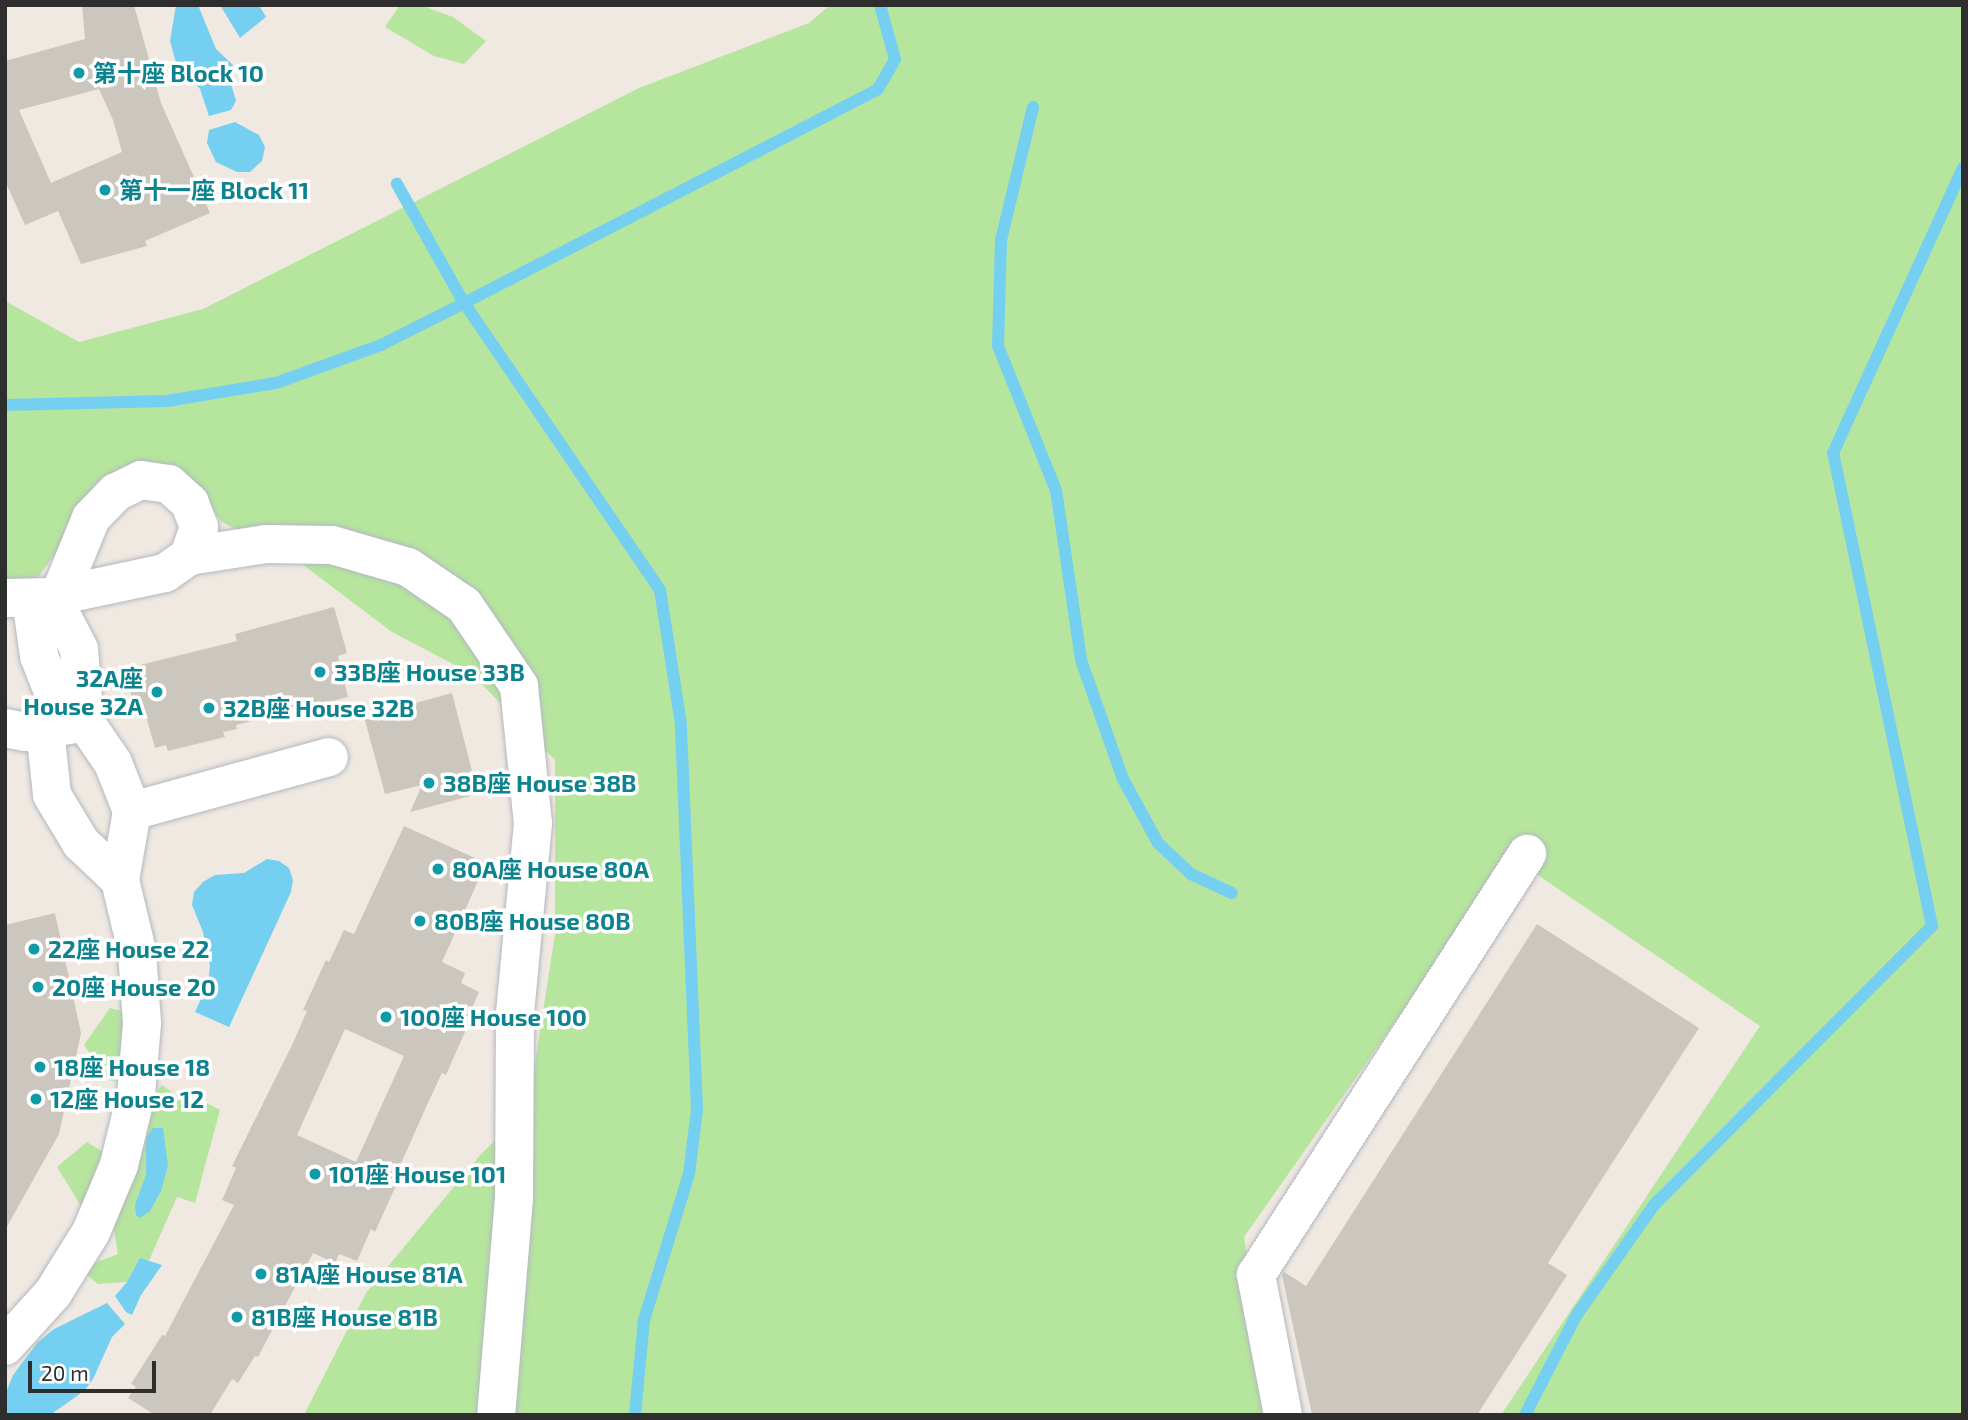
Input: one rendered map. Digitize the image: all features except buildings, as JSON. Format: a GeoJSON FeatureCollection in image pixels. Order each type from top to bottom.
{"type":"FeatureCollection","features":[{"type":"Feature","properties":{"kind":"street"},"geometry":{"type":"LineString","coordinates":[[5,1346],[53,1293],[91,1232],[119,1165],[136,1095],[142,1023],[137,951],[120,880],[132,811],[113,763],[65,725],[39,656],[37,597],[91,518],[116,492],[141,480],[169,484],[190,503],[200,527],[189,556]]}},
{"type":"Feature","properties":{"kind":"street"},"geometry":{"type":"LineString","coordinates":[[37,597],[164,573],[189,556],[266,544],[332,545],[408,567],[464,604],[519,686],[533,823],[515,1012],[514,1198],[496,1415]]}},
{"type":"Feature","properties":{"kind":"street"},"geometry":{"type":"LineString","coordinates":[[5,727],[26,732],[65,725]]}},
{"type":"Feature","properties":{"kind":"street"},"geometry":{"type":"LineString","coordinates":[[65,725],[52,795],[81,843],[120,880]]}},
{"type":"Feature","properties":{"kind":"street"},"geometry":{"type":"LineString","coordinates":[[132,811],[329,757]]}},
{"type":"Feature","properties":{"kind":"street"},"geometry":{"type":"LineString","coordinates":[[1283,1415],[1256,1275],[1527,854]]}},
{"type":"Feature","properties":{"kind":"green space"},"geometry":{"type":"Polygon","coordinates":[[[400,5],[420,5],[453,17],[486,41],[464,64],[434,56],[385,27],[400,5]]]}},
{"type":"Feature","properties":{"kind":"green space"},"geometry":{"type":"Polygon","coordinates":[[[830,5],[1963,5],[1963,1415],[1501,1415],[1760,1026],[1511,857],[1244,1237],[1256,1310],[1289,1415],[304,1415],[366,1293],[481,1154],[528,1109],[555,934],[555,760],[472,674],[392,632],[298,561],[222,522],[184,472],[93,501],[36,580],[5,579],[5,301],[79,342],[203,309],[639,88],[809,23],[830,5]]]}},
{"type":"Feature","properties":{"kind":"green space"},"geometry":{"type":"Polygon","coordinates":[[[110,1008],[140,1016],[122,1082],[109,1080],[84,1045],[110,1008]]]}},
{"type":"Feature","properties":{"kind":"green space"},"geometry":{"type":"Polygon","coordinates":[[[162,1085],[183,1100],[189,1094],[220,1110],[195,1203],[177,1197],[140,1281],[98,1284],[79,1269],[118,1254],[113,1224],[146,1106],[162,1085]]]}},
{"type":"Feature","properties":{"kind":"green space"},"geometry":{"type":"Polygon","coordinates":[[[87,1142],[106,1154],[86,1214],[57,1167],[87,1142]]]}},
{"type":"Feature","properties":{"kind":"water"},"geometry":{"type":"Polygon","coordinates":[[[176,5],[198,5],[216,49],[233,65],[229,77],[236,101],[231,110],[209,116],[200,89],[186,74],[179,74],[170,41],[176,5]]]}},
{"type":"Feature","properties":{"kind":"water"},"geometry":{"type":"Polygon","coordinates":[[[220,5],[259,5],[266,17],[240,38],[220,5]]]}},
{"type":"Feature","properties":{"kind":"water"},"geometry":{"type":"Polygon","coordinates":[[[235,122],[259,135],[265,147],[262,161],[250,172],[237,172],[216,162],[207,143],[209,130],[235,122]]]}},
{"type":"Feature","properties":{"kind":"water"},"geometry":{"type":"Polygon","coordinates":[[[267,859],[279,861],[289,868],[293,880],[291,892],[229,1027],[195,1012],[208,983],[210,966],[203,932],[192,905],[194,892],[203,882],[215,875],[244,873],[267,859]]]}},
{"type":"Feature","properties":{"kind":"water"},"geometry":{"type":"Polygon","coordinates":[[[153,1128],[163,1128],[168,1166],[161,1191],[150,1211],[140,1218],[136,1215],[135,1205],[146,1175],[146,1139],[153,1128]]]}},
{"type":"Feature","properties":{"kind":"water"},"geometry":{"type":"Polygon","coordinates":[[[140,1258],[162,1265],[141,1295],[132,1315],[126,1312],[115,1296],[127,1282],[140,1258]]]}},
{"type":"Feature","properties":{"kind":"water"},"geometry":{"type":"Polygon","coordinates":[[[107,1303],[125,1324],[112,1337],[93,1379],[84,1391],[50,1415],[5,1415],[5,1395],[13,1375],[38,1342],[54,1329],[107,1303]]]}},
{"type":"Feature","properties":{"kind":"waterway"},"geometry":{"type":"LineString","coordinates":[[635,1415],[644,1320],[689,1174],[697,1110],[681,724],[660,590],[464,303],[878,89],[895,59],[880,5]]}},
{"type":"Feature","properties":{"kind":"waterway"},"geometry":{"type":"LineString","coordinates":[[1033,107],[1001,240],[998,346],[1056,490],[1081,660],[1123,779],[1158,843],[1191,874],[1232,893]]}},
{"type":"Feature","properties":{"kind":"waterway"},"geometry":{"type":"LineString","coordinates":[[1525,1415],[1576,1316],[1654,1205],[1932,926],[1833,453],[1963,168]]}},
{"type":"Feature","properties":{"kind":"waterway"},"geometry":{"type":"LineString","coordinates":[[5,405],[167,401],[276,383],[381,345],[464,303],[397,184]]}},
{"type":"Feature","properties":{"kind":"place","name":"第十座 Block 10"},"geometry":{"type":"Point","coordinates":[79,73]}},
{"type":"Feature","properties":{"kind":"place","name":"第十一座 Block 11"},"geometry":{"type":"Point","coordinates":[105,190]}},
{"type":"Feature","properties":{"kind":"place","name":"33B座 House 33B"},"geometry":{"type":"Point","coordinates":[320,672]}},
{"type":"Feature","properties":{"kind":"place","name":"32A座 House 32A"},"geometry":{"type":"Point","coordinates":[157,692]}},
{"type":"Feature","properties":{"kind":"place","name":"32B座 House 32B"},"geometry":{"type":"Point","coordinates":[209,708]}},
{"type":"Feature","properties":{"kind":"place","name":"38B座 House 38B"},"geometry":{"type":"Point","coordinates":[429,783]}},
{"type":"Feature","properties":{"kind":"place","name":"80A座 House 80A"},"geometry":{"type":"Point","coordinates":[438,869]}},
{"type":"Feature","properties":{"kind":"place","name":"80B座 House 80B"},"geometry":{"type":"Point","coordinates":[420,921]}},
{"type":"Feature","properties":{"kind":"place","name":"22座 House 22"},"geometry":{"type":"Point","coordinates":[34,949]}},
{"type":"Feature","properties":{"kind":"place","name":"20座 House 20"},"geometry":{"type":"Point","coordinates":[38,987]}},
{"type":"Feature","properties":{"kind":"place","name":"100座 House 100"},"geometry":{"type":"Point","coordinates":[386,1017]}},
{"type":"Feature","properties":{"kind":"place","name":"18座 House 18"},"geometry":{"type":"Point","coordinates":[40,1067]}},
{"type":"Feature","properties":{"kind":"place","name":"12座 House 12"},"geometry":{"type":"Point","coordinates":[36,1099]}},
{"type":"Feature","properties":{"kind":"place","name":"101座 House 101"},"geometry":{"type":"Point","coordinates":[315,1174]}},
{"type":"Feature","properties":{"kind":"place","name":"81A座 House 81A"},"geometry":{"type":"Point","coordinates":[261,1274]}},
{"type":"Feature","properties":{"kind":"place","name":"81B座 House 81B"},"geometry":{"type":"Point","coordinates":[237,1317]}}]}
